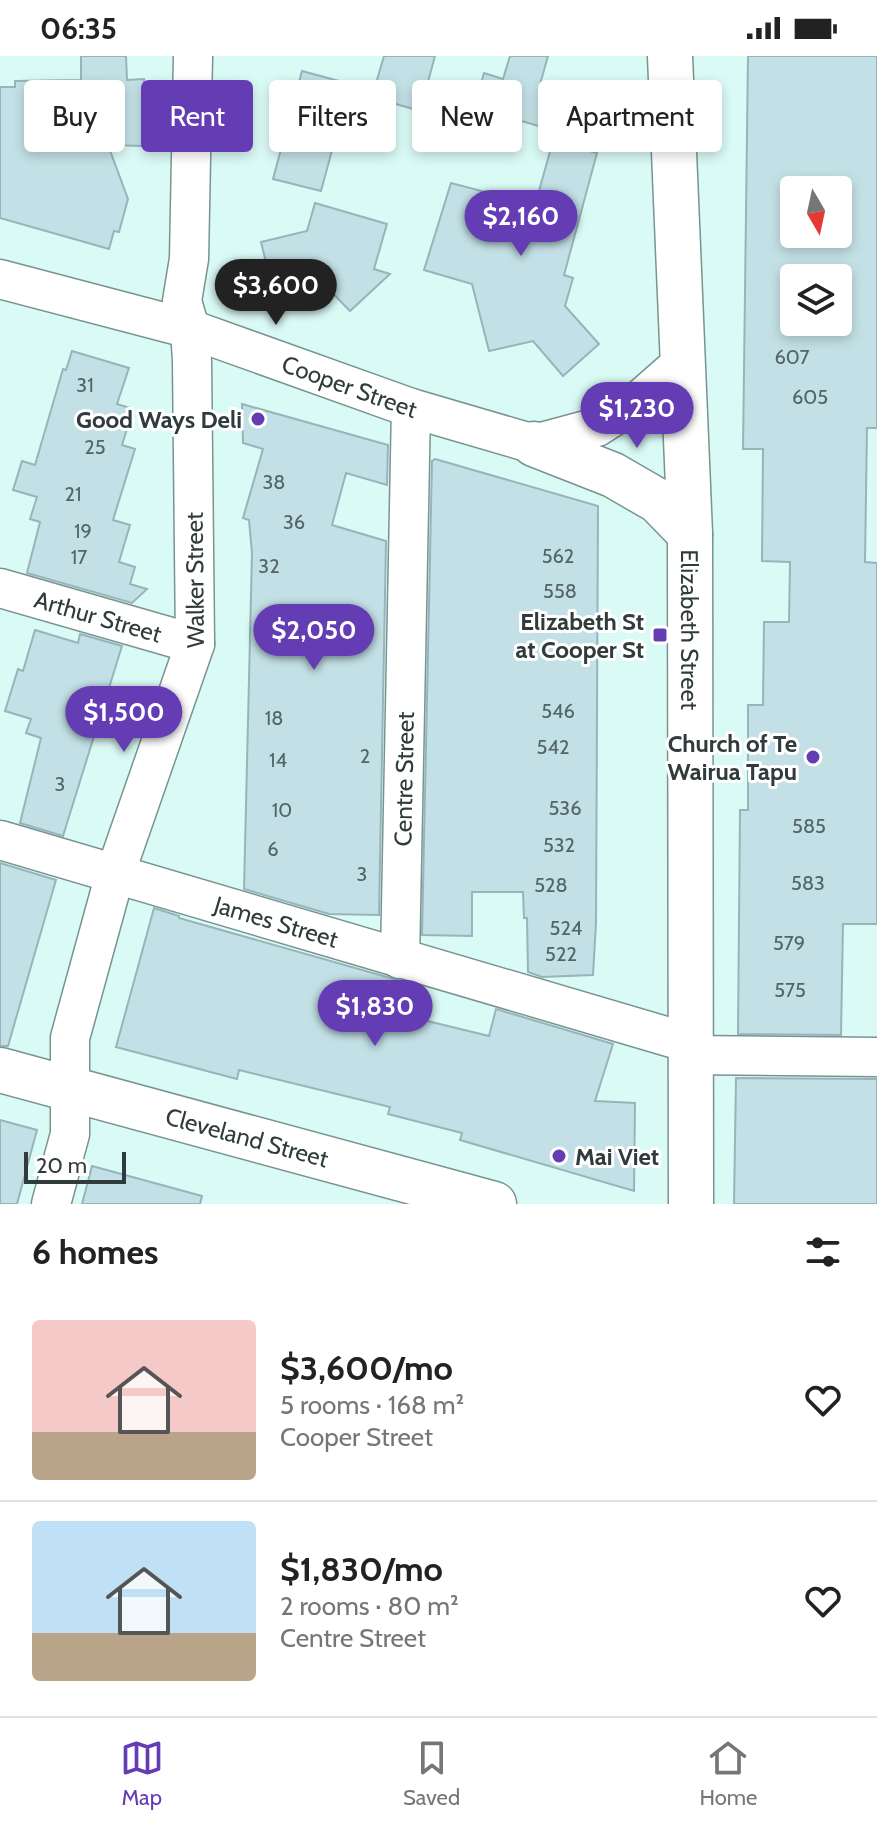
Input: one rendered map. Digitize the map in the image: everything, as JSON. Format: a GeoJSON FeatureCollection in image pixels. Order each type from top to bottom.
{"type":"FeatureCollection","features":[{"type":"Feature","properties":{"kind":"main road","name":"Elizabeth Street"},"geometry":{"type":"LineString","coordinates":[[670,56],[690,534],[691,1204]]}},
{"type":"Feature","properties":{"kind":"main road"},"geometry":{"type":"LineString","coordinates":[[534,444],[613,475],[658,501],[690,534]]}},
{"type":"Feature","properties":{"kind":"main road","name":"Cleveland Street"},"geometry":{"type":"LineString","coordinates":[[0,1070],[493,1204]]}},
{"type":"Feature","properties":{"kind":"street","name":"Walker Street"},"geometry":{"type":"LineString","coordinates":[[51,1204],[70,1134],[70,1038],[115,874],[195,644],[190,329],[182,301],[189,259],[193,56]]}},
{"type":"Feature","properties":{"kind":"street","name":"Cooper Street"},"geometry":{"type":"LineString","coordinates":[[0,279],[190,329],[411,408],[534,444]]}},
{"type":"Feature","properties":{"kind":"street"},"geometry":{"type":"LineString","coordinates":[[534,444],[597,427],[642,398],[683,362]]}},
{"type":"Feature","properties":{"kind":"street","name":"Centre Street"},"geometry":{"type":"LineString","coordinates":[[400,959],[411,408]]}},
{"type":"Feature","properties":{"kind":"street","name":"Arthur Street"},"geometry":{"type":"LineString","coordinates":[[0,588],[195,644]]}},
{"type":"Feature","properties":{"kind":"street","name":"James Street"},"geometry":{"type":"LineString","coordinates":[[0,840],[689,1049],[877,1057]]}},
{"type":"Feature","properties":{"kind":"building"},"geometry":{"type":"Polygon","coordinates":[[[81,56],[126,56],[127,80],[144,79],[141,80],[141,146],[125,145],[125,80],[81,80],[81,56]]]}},
{"type":"Feature","properties":{"kind":"building"},"geometry":{"type":"Polygon","coordinates":[[[384,56],[435,56],[428,80],[412,80],[412,109],[396,104],[396,80],[377,80],[384,56]]]}},
{"type":"Feature","properties":{"kind":"building"},"geometry":{"type":"Polygon","coordinates":[[[510,56],[548,56],[541,80],[538,80],[538,126],[522,121],[522,80],[482,80],[484,73],[503,79],[510,56]]]}},
{"type":"Feature","properties":{"kind":"building"},"geometry":{"type":"Polygon","coordinates":[[[748,56],[877,56],[877,428],[867,428],[865,562],[877,563],[877,924],[843,924],[841,1035],[738,1034],[740,810],[748,810],[748,705],[763,705],[764,622],[789,622],[790,562],[762,561],[763,449],[743,449],[748,56]]]}},
{"type":"Feature","properties":{"kind":"building"},"geometry":{"type":"Polygon","coordinates":[[[302,71],[335,80],[300,80],[302,71]]]}},
{"type":"Feature","properties":{"kind":"building"},"geometry":{"type":"Polygon","coordinates":[[[15,81],[24,81],[24,152],[111,152],[128,199],[119,232],[114,231],[109,249],[0,218],[0,87],[15,87],[15,81]]]}},
{"type":"Feature","properties":{"kind":"building"},"geometry":{"type":"Polygon","coordinates":[[[280,152],[332,152],[321,191],[273,179],[280,152]]]}},
{"type":"Feature","properties":{"kind":"building"},"geometry":{"type":"Polygon","coordinates":[[[550,152],[597,153],[564,275],[573,278],[565,306],[599,344],[563,376],[533,341],[489,351],[472,284],[424,270],[451,183],[535,205],[550,152]]]}},
{"type":"Feature","properties":{"kind":"building"},"geometry":{"type":"Polygon","coordinates":[[[315,203],[387,224],[374,269],[390,274],[350,311],[317,277],[272,287],[261,242],[307,231],[315,203]]]}},
{"type":"Feature","properties":{"kind":"building"},"geometry":{"type":"Polygon","coordinates":[[[72,351],[129,368],[117,404],[133,409],[122,445],[135,449],[113,520],[130,525],[119,562],[135,567],[130,584],[147,589],[132,603],[27,573],[40,522],[30,519],[37,497],[13,490],[22,461],[35,465],[63,369],[66,370],[72,351]]]}},
{"type":"Feature","properties":{"kind":"building"},"geometry":{"type":"Polygon","coordinates":[[[242,404],[388,445],[387,485],[346,473],[332,525],[386,541],[379,915],[329,914],[244,889],[252,553],[249,520],[243,518],[263,449],[243,443],[242,404]]]}},
{"type":"Feature","properties":{"kind":"building"},"geometry":{"type":"Polygon","coordinates":[[[435,459],[598,506],[596,923],[593,975],[542,977],[528,972],[523,892],[472,892],[472,936],[422,935],[432,461],[435,459]]]}},
{"type":"Feature","properties":{"kind":"building"},"geometry":{"type":"Polygon","coordinates":[[[35,630],[78,643],[80,634],[122,646],[63,836],[20,823],[41,738],[26,733],[31,719],[5,711],[18,669],[23,671],[35,630]]]}},
{"type":"Feature","properties":{"kind":"building"},"geometry":{"type":"Polygon","coordinates":[[[0,863],[56,880],[8,1046],[0,1046],[0,863]]]}},
{"type":"Feature","properties":{"kind":"building"},"geometry":{"type":"Polygon","coordinates":[[[154,908],[179,918],[422,987],[415,1018],[489,1036],[496,1009],[613,1044],[595,1101],[635,1103],[634,1191],[460,1140],[462,1133],[388,1114],[390,1107],[239,1070],[237,1079],[116,1047],[154,908]]]}},
{"type":"Feature","properties":{"kind":"building"},"geometry":{"type":"Polygon","coordinates":[[[736,1078],[877,1079],[877,1204],[734,1204],[736,1078]]]}},
{"type":"Feature","properties":{"kind":"building"},"geometry":{"type":"Polygon","coordinates":[[[0,1120],[37,1130],[17,1204],[0,1204],[0,1120]]]}},
{"type":"Feature","properties":{"kind":"building"},"geometry":{"type":"Polygon","coordinates":[[[92,1166],[202,1196],[200,1204],[82,1204],[92,1166]]]}},
{"type":"Feature","properties":{"kind":"place","name":"Good Ways Deli"},"geometry":{"type":"Point","coordinates":[258,419]}},
{"type":"Feature","properties":{"kind":"place","name":"Elizabeth St at Cooper St"},"geometry":{"type":"Point","coordinates":[660,635]}},
{"type":"Feature","properties":{"kind":"place","name":"Church of Te Wairua Tapu"},"geometry":{"type":"Point","coordinates":[813,757]}},
{"type":"Feature","properties":{"kind":"place","name":"Mai Viet"},"geometry":{"type":"Point","coordinates":[559,1156]}}]}
